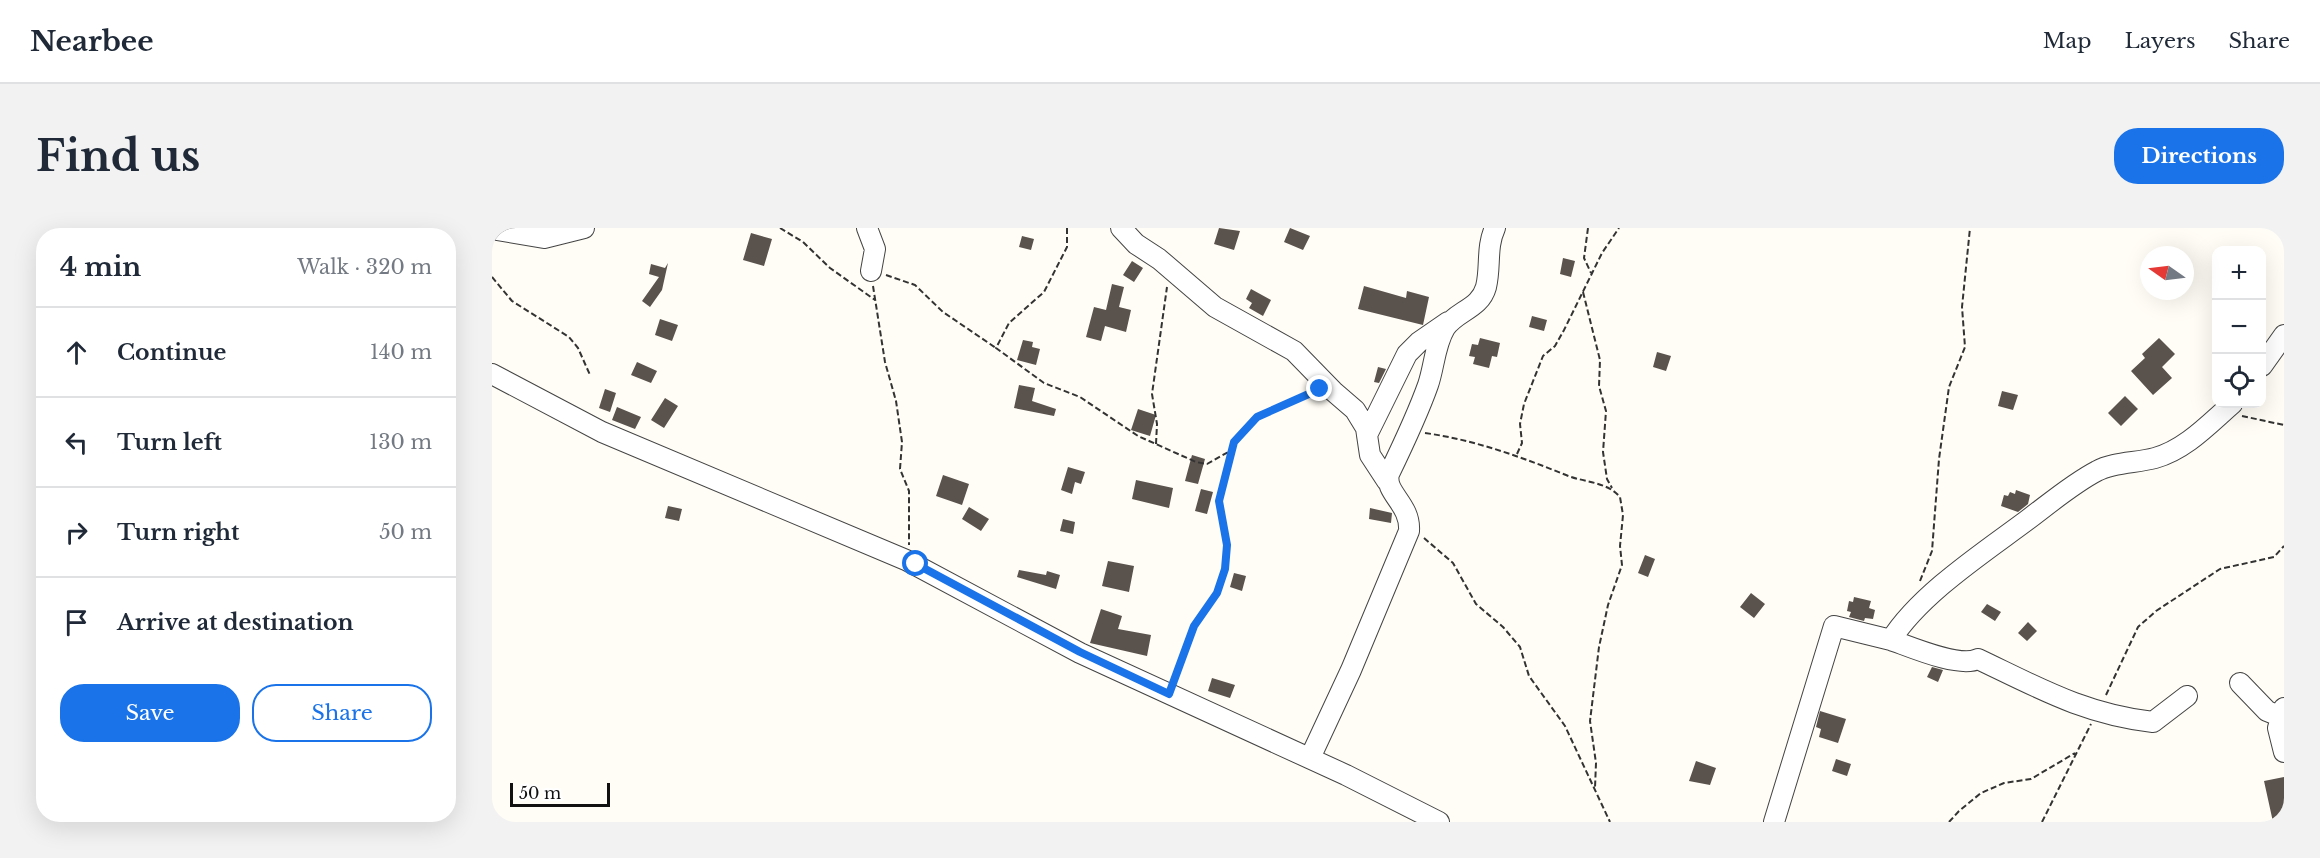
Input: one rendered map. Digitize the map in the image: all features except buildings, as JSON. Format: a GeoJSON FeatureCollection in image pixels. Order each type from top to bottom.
{"type":"FeatureCollection","features":[{"type":"Feature","properties":{"kind":"street"},"geometry":{"type":"LineString","coordinates":[[492,229],[544,238],[562,231],[584,228]]}},
{"type":"Feature","properties":{"kind":"street"},"geometry":{"type":"LineString","coordinates":[[867,228],[875,249],[871,271]]}},
{"type":"Feature","properties":{"kind":"street"},"geometry":{"type":"LineString","coordinates":[[1121,228],[1136,244],[1159,260],[1215,307],[1294,351],[1355,410],[1366,428],[1370,454],[1407,512],[1410,522],[1404,547],[1310,758]]}},
{"type":"Feature","properties":{"kind":"street"},"geometry":{"type":"LineString","coordinates":[[1367,435],[1407,354],[1419,342],[1469,310],[1481,298],[1486,286],[1488,250],[1495,228]]}},
{"type":"Feature","properties":{"kind":"street"},"geometry":{"type":"LineString","coordinates":[[1387,481],[1427,388],[1444,329],[1453,319]]}},
{"type":"Feature","properties":{"kind":"street"},"geometry":{"type":"LineString","coordinates":[[2266,360],[2284,335]]}},
{"type":"Feature","properties":{"kind":"street"},"geometry":{"type":"LineString","coordinates":[[492,374],[602,432],[916,564],[1080,652],[1310,758],[1439,822]]}},
{"type":"Feature","properties":{"kind":"street"},"geometry":{"type":"LineString","coordinates":[[1891,640],[1900,625],[1923,603],[1980,555],[2075,484],[2099,469],[2155,458],[2174,451],[2227,408]]}},
{"type":"Feature","properties":{"kind":"street"},"geometry":{"type":"LineString","coordinates":[[1774,822],[1834,626],[1891,640],[1951,660],[1972,662],[1978,659],[2074,704],[2097,712],[2153,722],[2187,696]]}},
{"type":"Feature","properties":{"kind":"street"},"geometry":{"type":"LineString","coordinates":[[2240,683],[2267,711],[2283,712],[2278,728],[2284,752]]}},
{"type":"Feature","properties":{"kind":"path"},"geometry":{"type":"LineString","coordinates":[[780,228],[803,242],[830,268],[875,300]]}},
{"type":"Feature","properties":{"kind":"path"},"geometry":{"type":"LineString","coordinates":[[996,348],[1008,323],[1044,292],[1067,247],[1067,228]]}},
{"type":"Feature","properties":{"kind":"path"},"geometry":{"type":"LineString","coordinates":[[1588,228],[1584,258],[1591,273]]}},
{"type":"Feature","properties":{"kind":"path"},"geometry":{"type":"LineString","coordinates":[[1517,454],[1522,443],[1520,424],[1524,404],[1532,380],[1543,356],[1555,346],[1591,273],[1619,228]]}},
{"type":"Feature","properties":{"kind":"path"},"geometry":{"type":"LineString","coordinates":[[1918,586],[1932,551],[1939,459],[1949,387],[1965,347],[1962,307],[1970,228]]}},
{"type":"Feature","properties":{"kind":"path"},"geometry":{"type":"LineString","coordinates":[[1156,444],[1157,424],[1152,394],[1161,316],[1168,291],[1159,260]]}},
{"type":"Feature","properties":{"kind":"path"},"geometry":{"type":"LineString","coordinates":[[916,564],[910,547],[909,491],[900,469],[902,442],[896,401],[885,362],[871,271],[915,285],[944,312],[1044,383],[1080,397],[1122,427],[1196,462],[1207,464],[1230,451]]}},
{"type":"Feature","properties":{"kind":"path"},"geometry":{"type":"LineString","coordinates":[[492,277],[512,301],[569,337],[578,348],[590,375]]}},
{"type":"Feature","properties":{"kind":"path"},"geometry":{"type":"LineString","coordinates":[[1583,291],[1600,360],[1599,386],[1606,411],[1603,452],[1607,479],[1620,497],[1623,515],[1620,546],[1622,565],[1608,605],[1593,689],[1590,721],[1596,763],[1596,789]]}},
{"type":"Feature","properties":{"kind":"path"},"geometry":{"type":"LineString","coordinates":[[1169,694],[1194,626],[1217,593],[1225,569],[1227,545],[1219,501],[1234,442],[1257,417],[1311,390],[1330,388]]}},
{"type":"Feature","properties":{"kind":"path"},"geometry":{"type":"LineString","coordinates":[[2227,408],[2284,425]]}},
{"type":"Feature","properties":{"kind":"path"},"geometry":{"type":"LineString","coordinates":[[1411,428],[1517,454],[1537,465],[1614,490]]}},
{"type":"Feature","properties":{"kind":"path"},"geometry":{"type":"LineString","coordinates":[[1410,522],[1454,563],[1476,604],[1503,627],[1520,647],[1529,676],[1565,726],[1610,822]]}},
{"type":"Feature","properties":{"kind":"path"},"geometry":{"type":"LineString","coordinates":[[2042,822],[2138,627],[2150,616],[2220,569],[2274,557],[2284,546]]}},
{"type":"Feature","properties":{"kind":"path"},"geometry":{"type":"LineString","coordinates":[[1949,822],[1981,793],[2004,783],[2031,779],[2078,751]]}},
{"type":"Feature","properties":{"kind":"route"},"geometry":{"type":"LineString","coordinates":[[916,564],[1080,652],[1169,694],[1194,626],[1212,603],[1225,569],[1227,545],[1219,501],[1234,442],[1257,417],[1311,390],[1320,389]]}}]}
